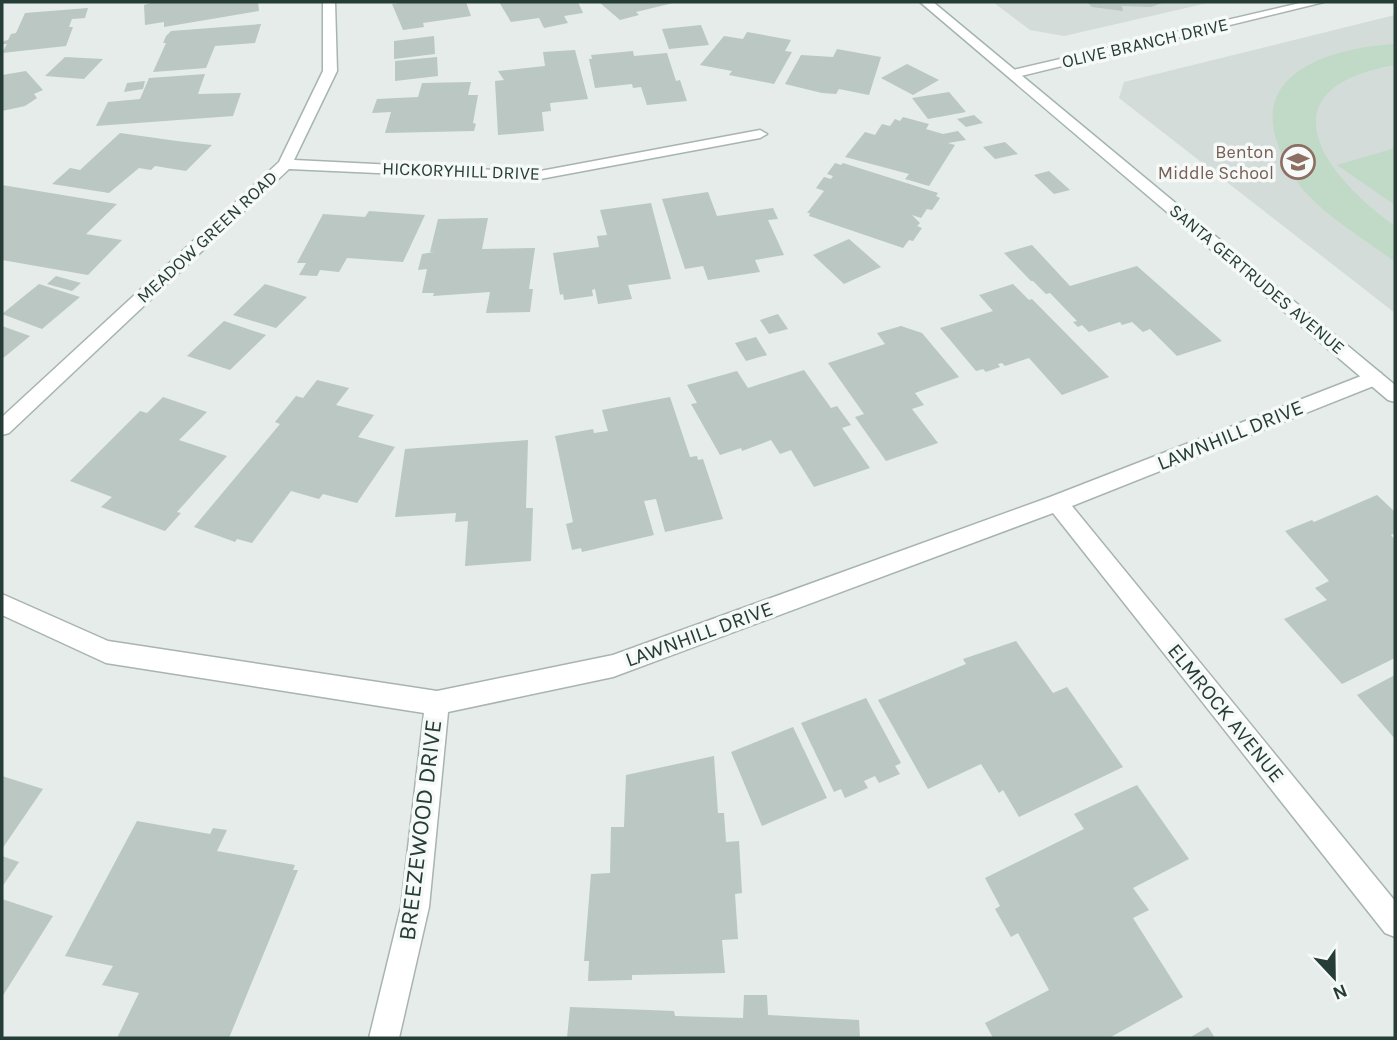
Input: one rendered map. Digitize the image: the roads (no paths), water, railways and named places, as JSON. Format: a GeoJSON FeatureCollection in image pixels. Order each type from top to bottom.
{"type":"FeatureCollection","features":[{"type":"Feature","properties":{"kind":"street","name":"MEADOW GREEN ROAD"},"geometry":{"type":"LineString","coordinates":[[2,428],[285,164],[330,71],[329,2]]}},
{"type":"Feature","properties":{"kind":"street","name":"SANTA GERTRUDES AVENUE"},"geometry":{"type":"LineString","coordinates":[[926,2],[1395,396]]}},
{"type":"Feature","properties":{"kind":"street","name":"OLIVE BRANCH DRIVE"},"geometry":{"type":"LineString","coordinates":[[1013,74],[1318,2]]}},
{"type":"Feature","properties":{"kind":"street","name":"HICKORYHILL DRIVE"},"geometry":{"type":"LineString","coordinates":[[285,164],[536,176],[760,134]]}},
{"type":"Feature","properties":{"kind":"street","name":"LAWNHILL DRIVE"},"geometry":{"type":"LineString","coordinates":[[2,604],[106,652],[437,703],[613,666],[1058,503],[1374,378]]}},
{"type":"Feature","properties":{"kind":"street","name":"ELMROCK AVENUE"},"geometry":{"type":"LineString","coordinates":[[1058,503],[1395,923]]}},
{"type":"Feature","properties":{"kind":"street","name":"BREEZEWOOD DRIVE"},"geometry":{"type":"LineString","coordinates":[[384,1038],[415,907],[437,703]]}},
{"type":"Feature","properties":{"kind":"place","name":"Benton Middle School"},"geometry":{"type":"Point","coordinates":[1298,162]}}]}
